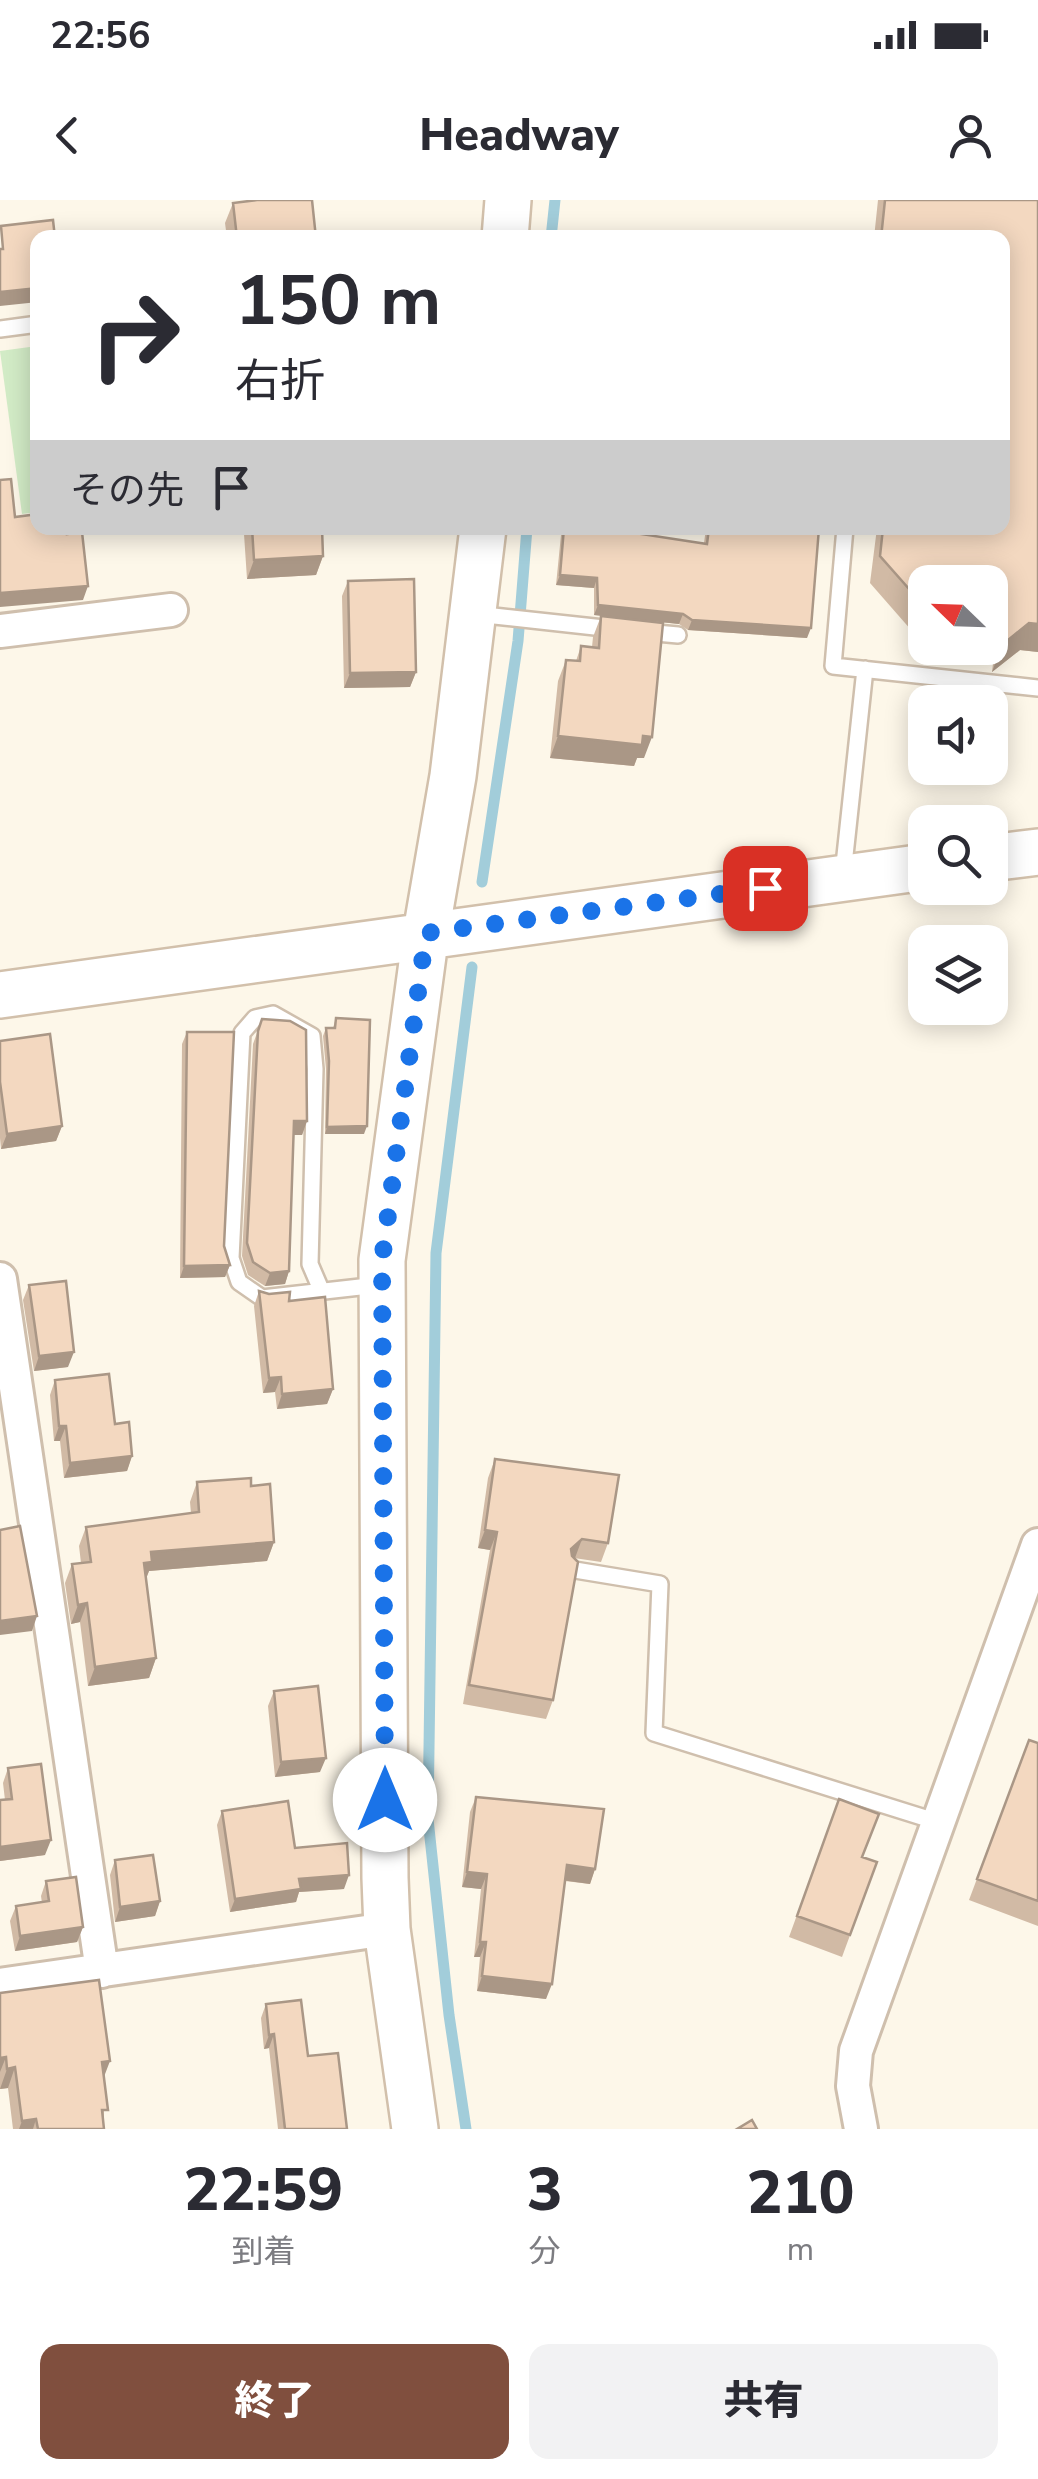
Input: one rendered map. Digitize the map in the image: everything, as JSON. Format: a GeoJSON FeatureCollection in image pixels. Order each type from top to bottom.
{"type":"FeatureCollection","features":[{"type":"Feature","properties":{"kind":"street"},"geometry":{"type":"LineString","coordinates":[[506,230],[508,200]]}},
{"type":"Feature","properties":{"kind":"street"},"geometry":{"type":"LineString","coordinates":[[415,2129],[388,1929],[382,1284],[384,1242],[426,933],[453,776],[488,616],[483,535]]}},
{"type":"Feature","properties":{"kind":"street"},"geometry":{"type":"LineString","coordinates":[[0,631],[171,610]]}},
{"type":"Feature","properties":{"kind":"street"},"geometry":{"type":"LineString","coordinates":[[1008,856],[1038,852]]}},
{"type":"Feature","properties":{"kind":"street"},"geometry":{"type":"LineString","coordinates":[[0,994],[908,869]]}},
{"type":"Feature","properties":{"kind":"street"},"geometry":{"type":"LineString","coordinates":[[0,1279],[102,1972]]}},
{"type":"Feature","properties":{"kind":"street"},"geometry":{"type":"LineString","coordinates":[[861,2129],[853,2086],[856,2051],[1038,1545]]}},
{"type":"Feature","properties":{"kind":"street"},"geometry":{"type":"LineString","coordinates":[[0,1985],[388,1929]]}},
{"type":"Feature","properties":{"kind":"lane"},"geometry":{"type":"LineString","coordinates":[[0,328],[30,325]]}},
{"type":"Feature","properties":{"kind":"lane"},"geometry":{"type":"LineString","coordinates":[[844,535],[834,666],[1038,688]]}},
{"type":"Feature","properties":{"kind":"lane"},"geometry":{"type":"LineString","coordinates":[[488,616],[678,635]]}},
{"type":"Feature","properties":{"kind":"lane"},"geometry":{"type":"LineString","coordinates":[[843,878],[866,669]]}},
{"type":"Feature","properties":{"kind":"lane"},"geometry":{"type":"LineString","coordinates":[[322,1292],[310,1264],[315,1069],[312,1036],[273,1014],[255,1018],[242,1033],[231,1258],[239,1282],[262,1298],[322,1292],[382,1284]]}},
{"type":"Feature","properties":{"kind":"lane"},"geometry":{"type":"LineString","coordinates":[[574,1570],[660,1584],[654,1733],[938,1822]]}},
{"type":"Feature","properties":{"kind":"green space"},"geometry":{"type":"Polygon","coordinates":[[[30,347],[30,513],[22,514],[0,351],[30,347]]]}},
{"type":"Feature","properties":{"kind":"building"},"geometry":{"type":"Polygon","coordinates":[[[312,200],[315,230],[236,230],[233,203],[312,200]]]}},
{"type":"Feature","properties":{"kind":"building"},"geometry":{"type":"Polygon","coordinates":[[[885,200],[1038,200],[1038,624],[1029,623],[1008,640],[1008,565],[908,565],[908,588],[880,556],[882,535],[1010,535],[1010,230],[882,230],[885,200]]]}},
{"type":"Feature","properties":{"kind":"building"},"geometry":{"type":"Polygon","coordinates":[[[53,220],[54,230],[30,230],[30,289],[0,292],[1,226],[53,220]]]}},
{"type":"Feature","properties":{"kind":"building"},"geometry":{"type":"Polygon","coordinates":[[[11,479],[15,517],[30,515],[30,535],[82,535],[88,586],[0,593],[0,480],[11,479]]]}},
{"type":"Feature","properties":{"kind":"building"},"geometry":{"type":"Polygon","coordinates":[[[252,535],[322,535],[323,556],[254,560],[252,535]]]}},
{"type":"Feature","properties":{"kind":"building"},"geometry":{"type":"Polygon","coordinates":[[[563,535],[648,535],[707,544],[708,535],[818,535],[811,628],[692,620],[683,614],[598,605],[597,578],[560,575],[563,535]]]}},
{"type":"Feature","properties":{"kind":"building"},"geometry":{"type":"Polygon","coordinates":[[[414,579],[416,672],[350,673],[348,581],[414,579]]]}},
{"type":"Feature","properties":{"kind":"building"},"geometry":{"type":"Polygon","coordinates":[[[601,616],[663,623],[652,737],[643,736],[642,745],[558,736],[566,660],[580,661],[581,646],[599,648],[601,616]]]}},
{"type":"Feature","properties":{"kind":"building"},"geometry":{"type":"Polygon","coordinates":[[[336,1018],[370,1020],[367,1126],[327,1127],[326,1028],[335,1028],[336,1018]]]}},
{"type":"Feature","properties":{"kind":"building"},"geometry":{"type":"Polygon","coordinates":[[[262,1019],[290,1021],[306,1030],[307,1121],[294,1121],[289,1271],[270,1273],[253,1262],[247,1243],[258,1031],[262,1019]]]}},
{"type":"Feature","properties":{"kind":"building"},"geometry":{"type":"Polygon","coordinates":[[[187,1032],[234,1032],[224,1246],[230,1265],[184,1266],[187,1032]]]}},
{"type":"Feature","properties":{"kind":"building"},"geometry":{"type":"Polygon","coordinates":[[[50,1034],[62,1126],[7,1134],[0,1082],[0,1041],[50,1034]]]}},
{"type":"Feature","properties":{"kind":"building"},"geometry":{"type":"Polygon","coordinates":[[[66,1281],[74,1352],[39,1356],[29,1285],[66,1281]]]}},
{"type":"Feature","properties":{"kind":"building"},"geometry":{"type":"Polygon","coordinates":[[[259,1291],[290,1292],[289,1301],[325,1297],[333,1389],[282,1394],[281,1377],[269,1378],[259,1291]]]}},
{"type":"Feature","properties":{"kind":"building"},"geometry":{"type":"Polygon","coordinates":[[[109,1374],[115,1424],[129,1422],[132,1456],[70,1463],[66,1426],[59,1426],[55,1380],[109,1374]]]}},
{"type":"Feature","properties":{"kind":"building"},"geometry":{"type":"Polygon","coordinates":[[[495,1459],[619,1475],[608,1543],[582,1539],[571,1549],[578,1562],[553,1700],[469,1685],[497,1532],[485,1530],[495,1459]]]}},
{"type":"Feature","properties":{"kind":"building"},"geometry":{"type":"Polygon","coordinates":[[[251,1478],[251,1486],[270,1484],[274,1542],[151,1552],[152,1562],[144,1563],[156,1658],[95,1667],[87,1603],[78,1605],[72,1564],[91,1562],[86,1527],[199,1512],[197,1482],[251,1478]]]}},
{"type":"Feature","properties":{"kind":"building"},"geometry":{"type":"Polygon","coordinates":[[[20,1526],[37,1616],[0,1621],[0,1530],[20,1526]]]}},
{"type":"Feature","properties":{"kind":"building"},"geometry":{"type":"Polygon","coordinates":[[[318,1686],[326,1758],[281,1762],[274,1691],[318,1686]]]}},
{"type":"Feature","properties":{"kind":"building"},"geometry":{"type":"Polygon","coordinates":[[[1029,1740],[1038,1743],[1038,1901],[977,1879],[1029,1740]]]}},
{"type":"Feature","properties":{"kind":"building"},"geometry":{"type":"Polygon","coordinates":[[[41,1764],[51,1840],[0,1847],[0,1800],[12,1799],[8,1768],[41,1764]]]}},
{"type":"Feature","properties":{"kind":"building"},"geometry":{"type":"Polygon","coordinates":[[[476,1797],[604,1809],[595,1869],[567,1865],[552,1984],[482,1976],[486,1942],[480,1942],[487,1874],[467,1872],[476,1797]]]}},
{"type":"Feature","properties":{"kind":"building"},"geometry":{"type":"Polygon","coordinates":[[[839,1799],[879,1814],[862,1857],[877,1862],[850,1935],[797,1916],[839,1799]]]}},
{"type":"Feature","properties":{"kind":"building"},"geometry":{"type":"Polygon","coordinates":[[[288,1801],[295,1848],[347,1843],[349,1875],[299,1879],[301,1889],[235,1899],[222,1811],[288,1801]]]}},
{"type":"Feature","properties":{"kind":"building"},"geometry":{"type":"Polygon","coordinates":[[[153,1855],[160,1901],[120,1907],[115,1860],[153,1855]]]}},
{"type":"Feature","properties":{"kind":"building"},"geometry":{"type":"Polygon","coordinates":[[[76,1877],[83,1927],[20,1936],[16,1906],[49,1901],[46,1881],[76,1877]]]}},
{"type":"Feature","properties":{"kind":"building"},"geometry":{"type":"Polygon","coordinates":[[[99,1980],[110,2061],[102,2062],[108,2110],[102,2110],[104,2129],[38,2129],[36,2119],[22,2121],[15,2067],[7,2069],[6,2057],[0,2058],[0,1993],[99,1980]]]}},
{"type":"Feature","properties":{"kind":"building"},"geometry":{"type":"Polygon","coordinates":[[[301,2000],[308,2056],[338,2053],[347,2129],[285,2129],[274,2034],[269,2035],[266,2004],[301,2000]]]}},
{"type":"Feature","properties":{"kind":"building"},"geometry":{"type":"Polygon","coordinates":[[[752,2120],[757,2129],[737,2129],[752,2120]]]}},
{"type":"Feature","properties":{"kind":"waterway"},"geometry":{"type":"LineString","coordinates":[[552,230],[555,200]]}},
{"type":"Feature","properties":{"kind":"waterway"},"geometry":{"type":"LineString","coordinates":[[482,882],[518,641],[526,535]]}},
{"type":"Feature","properties":{"kind":"waterway"},"geometry":{"type":"LineString","coordinates":[[466,2129],[449,2015],[428,1819],[436,1253],[472,967]]}},
{"type":"Feature","properties":{"kind":"route"},"geometry":{"type":"LineString","coordinates":[[385,1800],[382,1260],[426,933],[765,888]]}}]}
